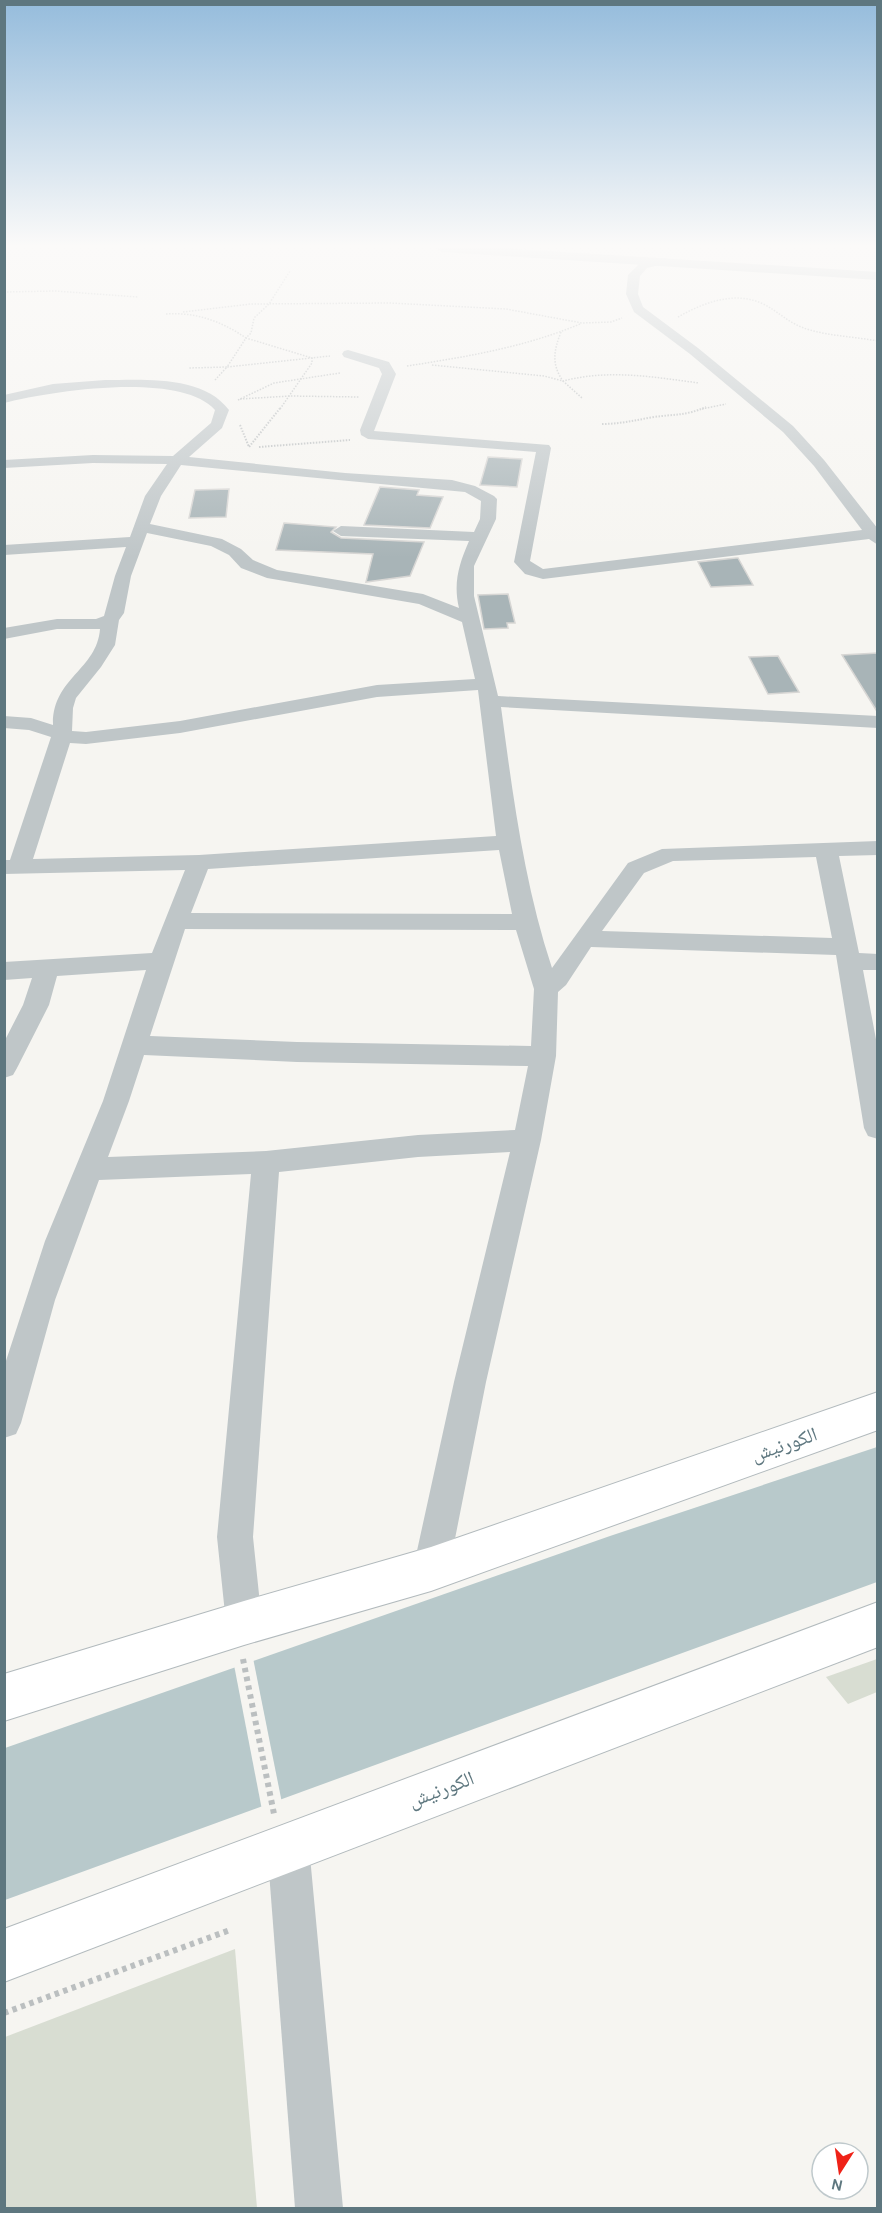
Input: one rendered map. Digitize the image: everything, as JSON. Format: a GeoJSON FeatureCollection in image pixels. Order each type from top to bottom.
{"type":"FeatureCollection","features":[{"type":"Feature","properties":{"kind":"main road","name":"الكورنيش"},"geometry":{"type":"LineString","coordinates":[[4,1698],[243,1642],[431,1569],[878,1411]]}},
{"type":"Feature","properties":{"kind":"main road","name":"الكورنيش"},"geometry":{"type":"LineString","coordinates":[[4,1956],[280,1828],[878,1624]]}},
{"type":"Feature","properties":{"kind":"street"},"geometry":{"type":"LineString","coordinates":[[693,351],[788,429],[875,537]]}},
{"type":"Feature","properties":{"kind":"street"},"geometry":{"type":"LineString","coordinates":[[348,354],[384,365],[389,374],[367,430],[368,435],[544,448],[522,562],[527,569],[535,572],[543,574],[875,537]]}},
{"type":"Feature","properties":{"kind":"street"},"geometry":{"type":"LineString","coordinates":[[4,399],[49,389],[118,383],[178,388],[199,393],[219,406],[213,430],[177,460],[153,496],[123,576],[115,613],[110,620],[110,634],[106,646],[97,662],[68,695],[63,705],[62,735],[12,867],[198,862],[508,842]]}},
{"type":"Feature","properties":{"kind":"street"},"geometry":{"type":"LineString","coordinates":[[4,464],[93,459],[177,460],[345,478],[452,485],[470,489],[484,495],[489,500],[488,519],[466,566],[464,581],[488,692],[508,842],[525,922],[546,989],[543,1056],[527,1140],[470,1382],[431,1569]]}},
{"type":"Feature","properties":{"kind":"street"},"geometry":{"type":"LineString","coordinates":[[341,531],[479,537]]}},
{"type":"Feature","properties":{"kind":"street"},"geometry":{"type":"LineString","coordinates":[[4,550],[139,534],[216,542],[235,552],[247,564],[273,574],[423,599],[471,619]]}},
{"type":"Feature","properties":{"kind":"street"},"geometry":{"type":"LineString","coordinates":[[4,634],[57,624],[97,624],[110,620]]}},
{"type":"Feature","properties":{"kind":"street"},"geometry":{"type":"LineString","coordinates":[[4,722],[43,727],[62,735],[86,738],[180,727],[377,691],[488,692],[878,722]]}},
{"type":"Feature","properties":{"kind":"street"},"geometry":{"type":"LineString","coordinates":[[546,989],[557,979],[626,879],[636,868],[650,860],[670,854],[709,851],[878,848]]}},
{"type":"Feature","properties":{"kind":"street"},"geometry":{"type":"LineString","coordinates":[[826,849],[874,1096],[878,1128]]}},
{"type":"Feature","properties":{"kind":"street"},"geometry":{"type":"LineString","coordinates":[[4,1423],[12,1367],[135,1045],[161,961],[198,862]]}},
{"type":"Feature","properties":{"kind":"street"},"geometry":{"type":"LineString","coordinates":[[176,921],[525,922]]}},
{"type":"Feature","properties":{"kind":"street"},"geometry":{"type":"LineString","coordinates":[[585,939],[847,954],[878,962]]}},
{"type":"Feature","properties":{"kind":"street"},"geometry":{"type":"LineString","coordinates":[[4,971],[161,961]]}},
{"type":"Feature","properties":{"kind":"street"},"geometry":{"type":"LineString","coordinates":[[4,1068],[36,1005],[46,968]]}},
{"type":"Feature","properties":{"kind":"street"},"geometry":{"type":"LineString","coordinates":[[135,1045],[297,1052],[543,1056]]}},
{"type":"Feature","properties":{"kind":"street"},"geometry":{"type":"LineString","coordinates":[[88,1169],[266,1162],[418,1146],[527,1140]]}},
{"type":"Feature","properties":{"kind":"street"},"geometry":{"type":"LineString","coordinates":[[243,1642],[235,1537],[266,1162]]}},
{"type":"Feature","properties":{"kind":"street"},"geometry":{"type":"LineString","coordinates":[[280,1828],[319,2208]]}},
{"type":"Feature","properties":{"kind":"path"},"geometry":{"type":"LineString","coordinates":[[227,367],[237,351]]}},
{"type":"Feature","properties":{"kind":"path"},"geometry":{"type":"LineString","coordinates":[[290,351],[312,358]]}},
{"type":"Feature","properties":{"kind":"path"},"geometry":{"type":"LineString","coordinates":[[219,406],[261,388],[303,377],[423,364],[492,351]]}},
{"type":"Feature","properties":{"kind":"path"},"geometry":{"type":"LineString","coordinates":[[555,351],[552,360],[554,371],[582,398]]}},
{"type":"Feature","properties":{"kind":"path"},"geometry":{"type":"LineString","coordinates":[[187,368],[227,367],[348,354]]}},
{"type":"Feature","properties":{"kind":"path"},"geometry":{"type":"LineString","coordinates":[[312,358],[312,363],[290,396],[249,447],[341,442],[368,435]]}},
{"type":"Feature","properties":{"kind":"path"},"geometry":{"type":"LineString","coordinates":[[423,364],[509,372],[563,381],[581,375],[622,376],[734,386]]}},
{"type":"Feature","properties":{"kind":"path"},"geometry":{"type":"LineString","coordinates":[[219,406],[239,399],[290,396],[380,398]]}},
{"type":"Feature","properties":{"kind":"path"},"geometry":{"type":"LineString","coordinates":[[602,424],[622,424],[655,417],[687,415],[709,406],[753,401]]}},
{"type":"Feature","properties":{"kind":"path"},"geometry":{"type":"LineString","coordinates":[[243,1642],[280,1828]]}},
{"type":"Feature","properties":{"kind":"path"},"geometry":{"type":"LineString","coordinates":[[4,2013],[230,1930]]}},
{"type":"Feature","properties":{"kind":"shaded area"},"geometry":{"type":"Polygon","coordinates":[[[877,1447],[877,1582],[5,1900],[5,1748],[610,1536],[877,1447]]]}},
{"type":"Feature","properties":{"kind":"shaded area"},"geometry":{"type":"Polygon","coordinates":[[[877,1659],[877,1692],[848,1704],[826,1677],[877,1659]]]}},
{"type":"Feature","properties":{"kind":"shaded area"},"geometry":{"type":"Polygon","coordinates":[[[235,1949],[257,2208],[5,2208],[5,2037],[235,1949]]]}},
{"type":"Feature","properties":{"kind":"pier"},"geometry":{"type":"Polygon","coordinates":[[[253,1658],[282,1803],[262,1810],[234,1665],[253,1658]]]}},
{"type":"Feature","properties":{"kind":"building"},"geometry":{"type":"Polygon","coordinates":[[[488,457],[522,459],[517,487],[480,485],[488,457]]]}},
{"type":"Feature","properties":{"kind":"building"},"geometry":{"type":"Polygon","coordinates":[[[380,487],[419,490],[417,495],[443,497],[430,528],[364,525],[380,487]]]}},
{"type":"Feature","properties":{"kind":"building"},"geometry":{"type":"Polygon","coordinates":[[[229,489],[226,517],[189,518],[195,490],[229,489]]]}},
{"type":"Feature","properties":{"kind":"building"},"geometry":{"type":"Polygon","coordinates":[[[284,523],[336,527],[331,532],[341,538],[424,542],[410,576],[366,582],[373,554],[276,550],[284,523]]]}},
{"type":"Feature","properties":{"kind":"building"},"geometry":{"type":"Polygon","coordinates":[[[738,558],[753,585],[711,587],[698,562],[738,558]]]}},
{"type":"Feature","properties":{"kind":"building"},"geometry":{"type":"Polygon","coordinates":[[[508,594],[515,623],[507,623],[508,628],[484,629],[478,595],[508,594]]]}},
{"type":"Feature","properties":{"kind":"building"},"geometry":{"type":"Polygon","coordinates":[[[878,653],[878,713],[842,655],[878,653]]]}},
{"type":"Feature","properties":{"kind":"building"},"geometry":{"type":"Polygon","coordinates":[[[778,656],[799,692],[768,694],[749,657],[778,656]]]}}]}
